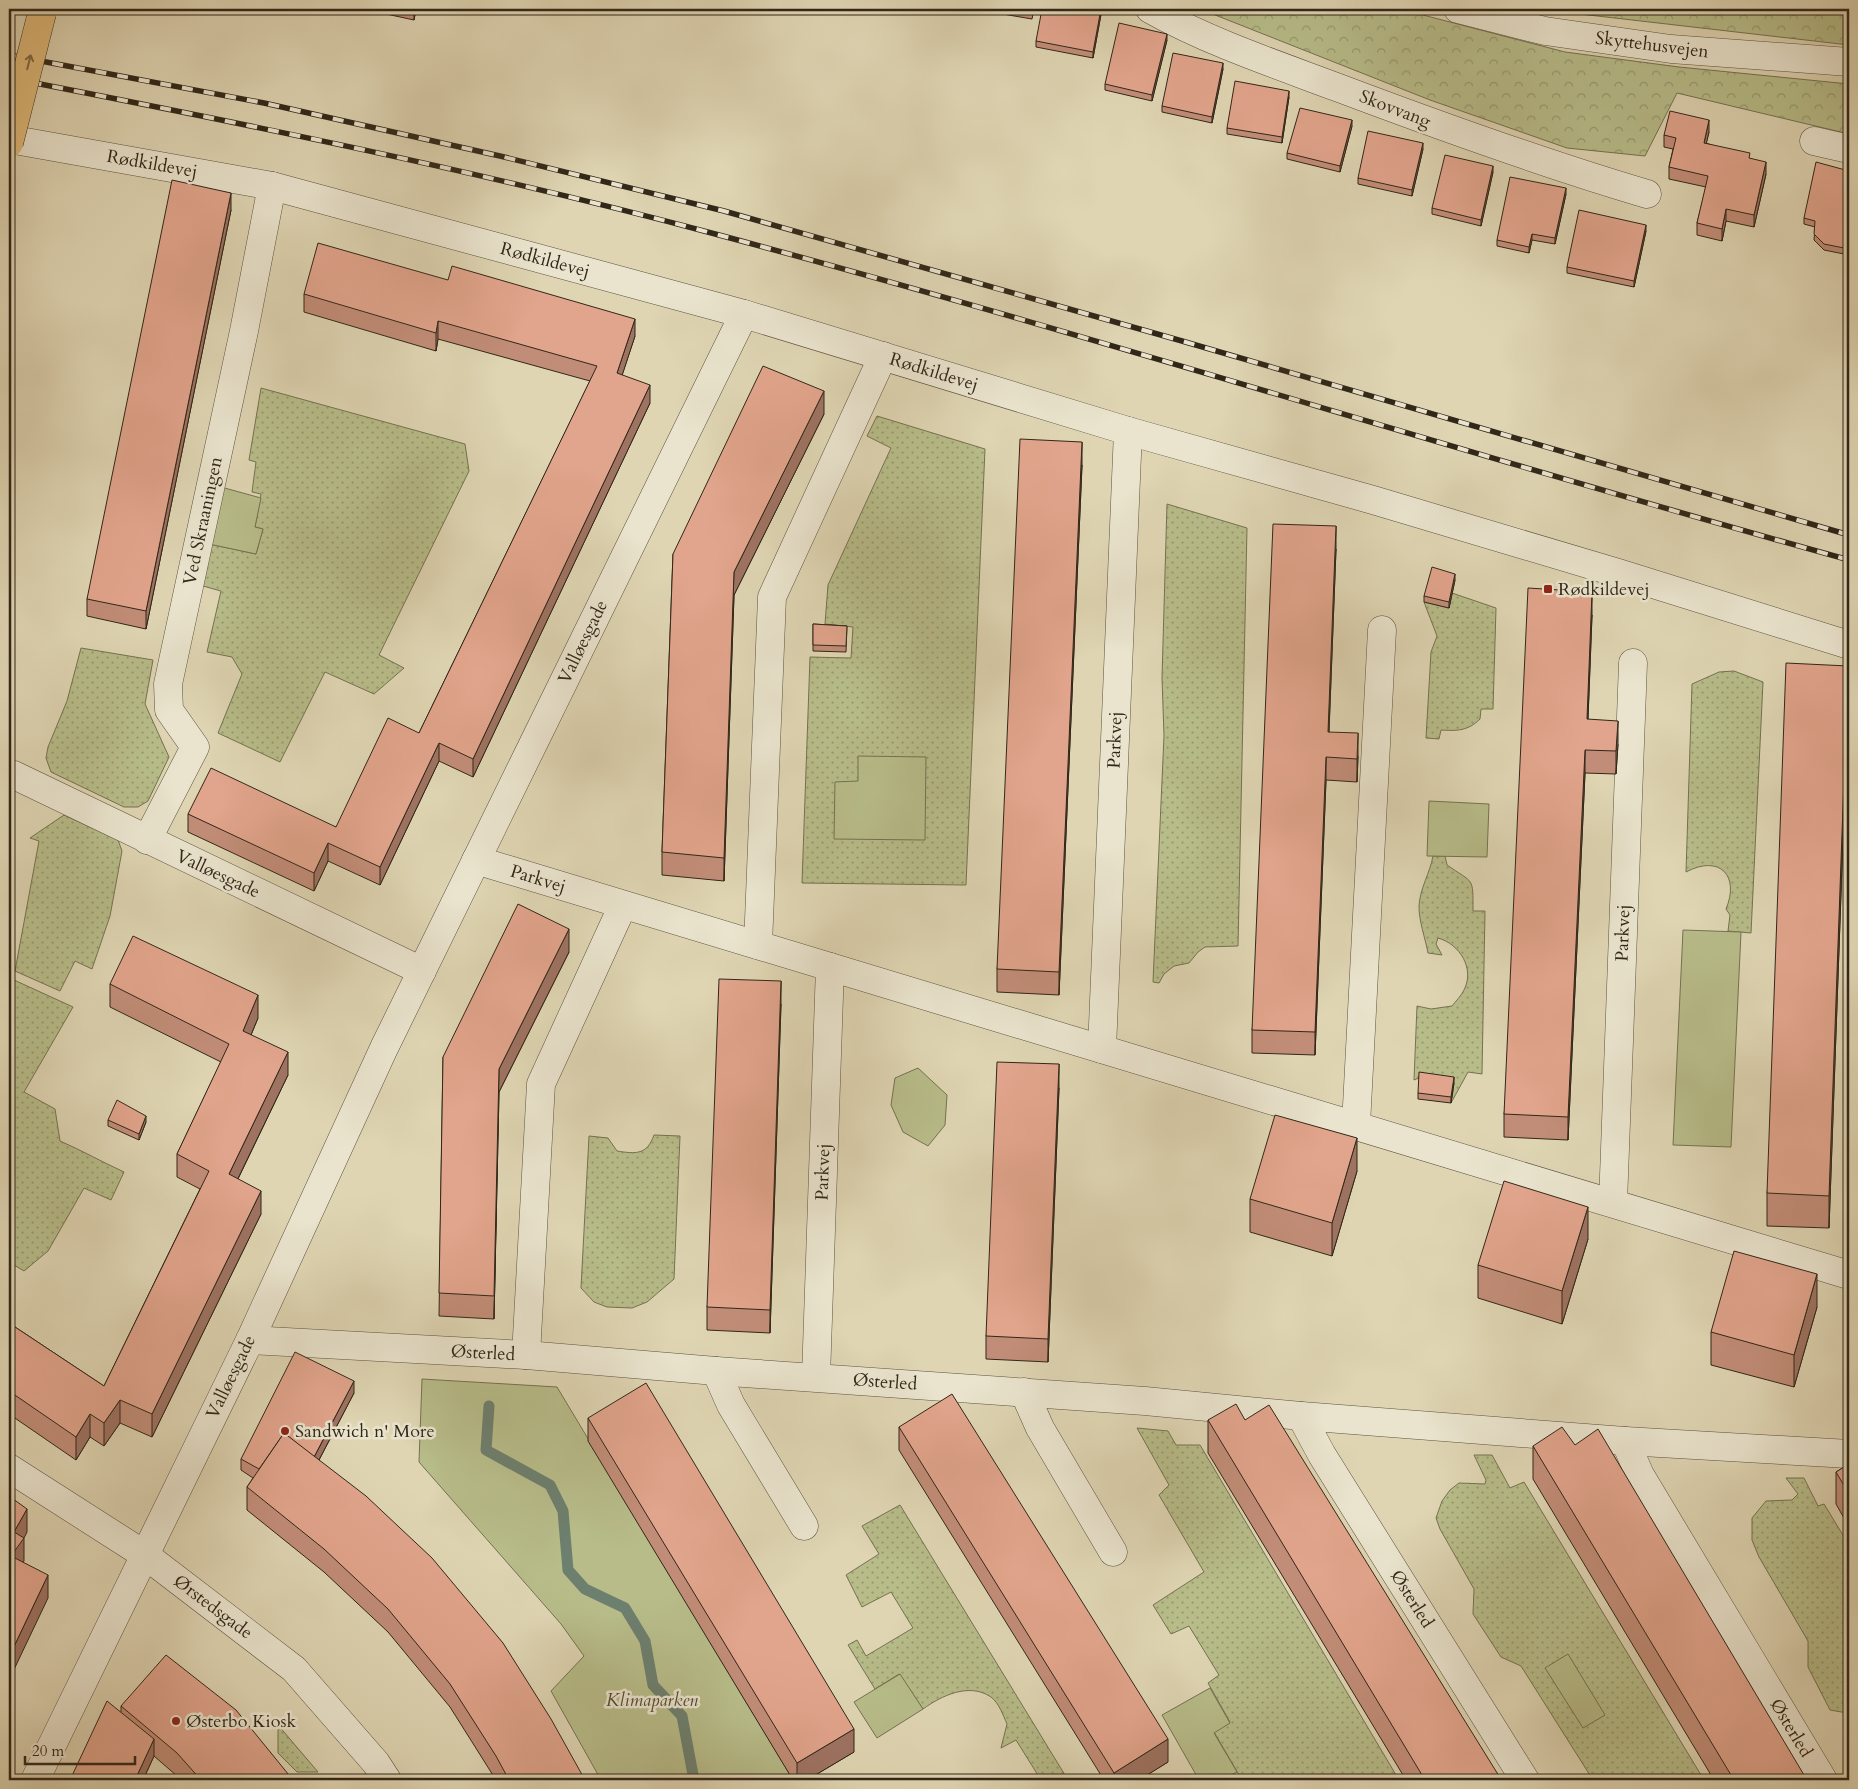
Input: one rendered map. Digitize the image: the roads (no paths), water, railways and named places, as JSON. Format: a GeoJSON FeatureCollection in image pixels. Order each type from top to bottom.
{"type":"FeatureCollection","features":[{"type":"Feature","properties":{"kind":"main road"},"geometry":{"type":"LineString","coordinates":[[9,141],[42,12]]}},
{"type":"Feature","properties":{"kind":"street","name":"Skovvang"},"geometry":{"type":"LineString","coordinates":[[1150,9],[1170,20],[1275,64],[1476,140],[1558,168],[1647,194]]}},
{"type":"Feature","properties":{"kind":"street","name":"Skyttehusvejen"},"geometry":{"type":"LineString","coordinates":[[1458,9],[1545,31],[1671,49],[1849,62]]}},
{"type":"Feature","properties":{"kind":"street","name":"Rødkildevej"},"geometry":{"type":"LineString","coordinates":[[9,141],[272,186],[744,314],[1128,431],[1373,500],[1849,645]]}},
{"type":"Feature","properties":{"kind":"street"},"geometry":{"type":"LineString","coordinates":[[1814,141],[1849,149]]}},
{"type":"Feature","properties":{"kind":"street","name":"Ved Skraaningen"},"geometry":{"type":"LineString","coordinates":[[146,840],[194,747],[169,710],[168,684],[242,341],[272,186]]}},
{"type":"Feature","properties":{"kind":"street","name":"Valløesgade"},"geometry":{"type":"LineString","coordinates":[[35,1780],[250,1340],[318,1187],[422,971],[744,314]]}},
{"type":"Feature","properties":{"kind":"street"},"geometry":{"type":"LineString","coordinates":[[758,945],[772,597],[883,356]]}},
{"type":"Feature","properties":{"kind":"street","name":"Parkvej"},"geometry":{"type":"LineString","coordinates":[[1102,1049],[1128,431]]}},
{"type":"Feature","properties":{"kind":"street"},"geometry":{"type":"LineString","coordinates":[[1356,1126],[1382,630]]}},
{"type":"Feature","properties":{"kind":"street","name":"Parkvej"},"geometry":{"type":"LineString","coordinates":[[1613,1203],[1633,663]]}},
{"type":"Feature","properties":{"kind":"street","name":"Valløesgade"},"geometry":{"type":"LineString","coordinates":[[14,776],[422,971]]}},
{"type":"Feature","properties":{"kind":"street","name":"Parkvej"},"geometry":{"type":"LineString","coordinates":[[476,860],[1849,1275]]}},
{"type":"Feature","properties":{"kind":"street"},"geometry":{"type":"LineString","coordinates":[[526,1355],[541,1084],[623,905]]}},
{"type":"Feature","properties":{"kind":"street","name":"Parkvej"},"geometry":{"type":"LineString","coordinates":[[816,1377],[830,967]]}},
{"type":"Feature","properties":{"kind":"street","name":"Østerled"},"geometry":{"type":"LineString","coordinates":[[250,1340],[526,1355],[716,1371],[1024,1392],[1625,1441],[1849,1454]]}},
{"type":"Feature","properties":{"kind":"street"},"geometry":{"type":"LineString","coordinates":[[716,1371],[731,1405],[804,1526]]}},
{"type":"Feature","properties":{"kind":"street"},"geometry":{"type":"LineString","coordinates":[[1024,1392],[1040,1428],[1113,1552]]}},
{"type":"Feature","properties":{"kind":"street","name":"Østerled"},"geometry":{"type":"LineString","coordinates":[[1301,1416],[1322,1455],[1525,1780]]}},
{"type":"Feature","properties":{"kind":"street","name":"Østerled"},"geometry":{"type":"LineString","coordinates":[[1625,1441],[1640,1475],[1823,1780]]}},
{"type":"Feature","properties":{"kind":"street","name":"Ørstedsgade"},"geometry":{"type":"LineString","coordinates":[[9,1468],[145,1555],[294,1669],[376,1763],[387,1780]]}},
{"type":"Feature","properties":{"kind":"waterway"},"geometry":{"type":"LineString","coordinates":[[489,1406],[486,1450],[550,1485],[563,1511],[568,1570],[585,1589],[625,1608],[645,1641],[653,1685],[682,1716],[694,1780]]}},
{"type":"Feature","properties":{"kind":"railway"},"geometry":{"type":"LineString","coordinates":[[9,55],[264,103],[500,156],[724,211],[1182,341],[1849,535]]}},
{"type":"Feature","properties":{"kind":"railway"},"geometry":{"type":"LineString","coordinates":[[9,78],[365,150],[542,190],[719,235],[1002,314],[1566,480],[1849,560]]}},
{"type":"Feature","properties":{"kind":"place","name":"Rødkildevej"},"geometry":{"type":"Point","coordinates":[1548,589]}},
{"type":"Feature","properties":{"kind":"place","name":"Sandwich n' More"},"geometry":{"type":"Point","coordinates":[285,1431]}},
{"type":"Feature","properties":{"kind":"place","name":"Østerbo Kiosk"},"geometry":{"type":"Point","coordinates":[176,1721]}},
{"type":"Feature","properties":{"kind":"park label","name":"Klimaparken"},"geometry":{"type":"Point","coordinates":[652,1700]}}]}
